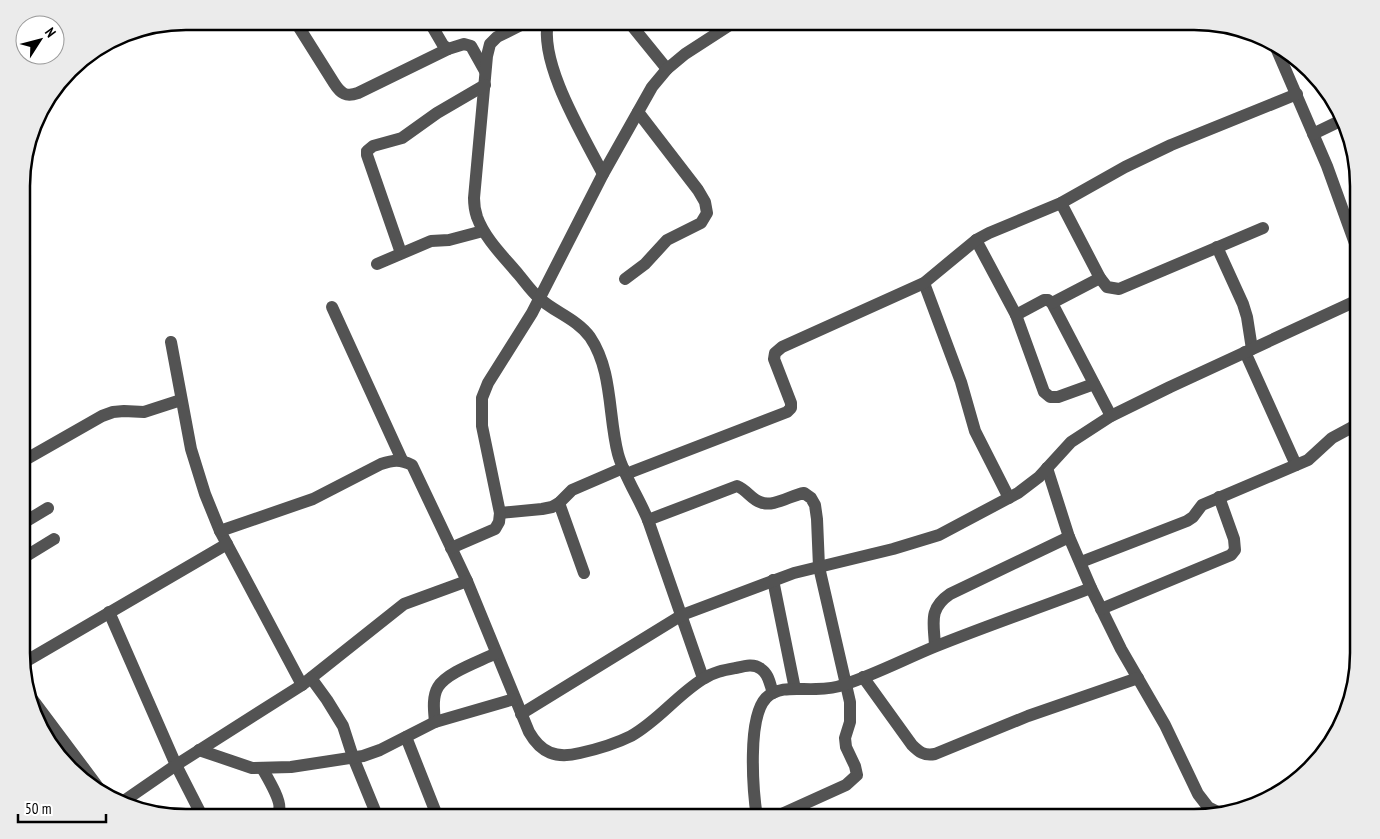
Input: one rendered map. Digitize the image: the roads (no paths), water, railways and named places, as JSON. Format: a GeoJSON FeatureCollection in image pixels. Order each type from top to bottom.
{"type":"FeatureCollection","features":[{"type":"Feature","properties":{"kind":"street"},"geometry":{"type":"LineString","coordinates":[[301,30],[341,93],[348,96],[358,93],[448,49],[464,44],[471,46],[486,79]]}},
{"type":"Feature","properties":{"kind":"street"},"geometry":{"type":"LineString","coordinates":[[434,30],[443,45],[448,49]]}},
{"type":"Feature","properties":{"kind":"street"},"geometry":{"type":"LineString","coordinates":[[511,30],[497,37],[490,44],[474,198],[476,215],[483,231],[495,247],[539,298],[575,322],[589,336],[597,352],[604,373],[618,454],[648,520],[703,678]]}},
{"type":"Feature","properties":{"kind":"street"},"geometry":{"type":"LineString","coordinates":[[548,30],[547,46],[552,66],[571,111],[603,174]]}},
{"type":"Feature","properties":{"kind":"street"},"geometry":{"type":"LineString","coordinates":[[635,30],[667,69]]}},
{"type":"Feature","properties":{"kind":"street"},"geometry":{"type":"LineString","coordinates":[[451,548],[495,529],[499,522],[500,513],[482,426],[482,398],[488,383],[532,313],[603,174],[652,87],[667,69],[685,54],[722,30]]}},
{"type":"Feature","properties":{"kind":"street"},"geometry":{"type":"LineString","coordinates":[[1280,56],[1297,94],[1350,229]]}},
{"type":"Feature","properties":{"kind":"street"},"geometry":{"type":"LineString","coordinates":[[401,253],[367,151],[373,146],[402,138],[486,79]]}},
{"type":"Feature","properties":{"kind":"street"},"geometry":{"type":"LineString","coordinates":[[500,513],[542,509],[559,503],[572,490],[787,412],[791,408],[791,403],[774,359],[775,353],[782,347],[924,284],[976,240],[1002,227],[1061,202],[1171,144],[1297,94]]}},
{"type":"Feature","properties":{"kind":"street"},"geometry":{"type":"LineString","coordinates":[[625,279],[645,264],[667,240],[701,223],[707,213],[705,202],[698,190],[638,112]]}},
{"type":"Feature","properties":{"kind":"street"},"geometry":{"type":"LineString","coordinates":[[1313,134],[1336,123]]}},
{"type":"Feature","properties":{"kind":"street"},"geometry":{"type":"LineString","coordinates":[[1061,202],[1100,278],[1108,287],[1119,289],[1263,228]]}},
{"type":"Feature","properties":{"kind":"street"},"geometry":{"type":"LineString","coordinates":[[377,264],[430,241],[449,240],[483,231]]}},
{"type":"Feature","properties":{"kind":"street"},"geometry":{"type":"LineString","coordinates":[[976,240],[1016,315],[1044,392],[1050,397],[1058,397],[1094,384]]}},
{"type":"Feature","properties":{"kind":"street"},"geometry":{"type":"LineString","coordinates":[[1218,247],[1243,304],[1249,351],[1296,466]]}},
{"type":"Feature","properties":{"kind":"street"},"geometry":{"type":"LineString","coordinates":[[1052,303],[1100,278]]}},
{"type":"Feature","properties":{"kind":"street"},"geometry":{"type":"LineString","coordinates":[[924,284],[961,382],[975,431],[1010,498]]}},
{"type":"Feature","properties":{"kind":"street"},"geometry":{"type":"LineString","coordinates":[[1016,315],[1044,300],[1052,303],[1111,416]]}},
{"type":"Feature","properties":{"kind":"street"},"geometry":{"type":"LineString","coordinates":[[521,714],[682,615],[773,580],[939,535],[1010,498],[1030,485],[1071,442],[1111,416],[1350,304]]}},
{"type":"Feature","properties":{"kind":"street"},"geometry":{"type":"LineString","coordinates":[[332,307],[402,460]]}},
{"type":"Feature","properties":{"kind":"street"},"geometry":{"type":"LineString","coordinates":[[171,342],[191,449],[205,494],[220,530],[306,682],[337,714],[374,809]]}},
{"type":"Feature","properties":{"kind":"street"},"geometry":{"type":"LineString","coordinates":[[30,458],[102,416],[113,412],[144,412],[181,400]]}},
{"type":"Feature","properties":{"kind":"street"},"geometry":{"type":"LineString","coordinates":[[1081,562],[1187,521],[1194,517],[1202,505],[1308,460],[1332,438],[1350,428]]}},
{"type":"Feature","properties":{"kind":"street"},"geometry":{"type":"LineString","coordinates":[[220,530],[312,499],[392,460],[402,460],[412,465],[466,581],[521,714],[536,744],[546,751],[557,755],[574,755],[616,743],[632,736],[703,678],[716,672],[745,666],[760,668],[767,674],[773,693]]}},
{"type":"Feature","properties":{"kind":"street"},"geometry":{"type":"LineString","coordinates":[[1047,468],[1069,537],[1091,588],[1121,649],[1165,725],[1198,794],[1207,809]]}},
{"type":"Feature","properties":{"kind":"street"},"geometry":{"type":"LineString","coordinates":[[648,520],[736,486],[744,489],[757,501],[764,504],[804,493],[811,498],[815,505],[819,567],[851,711],[845,738],[846,747],[857,775],[846,785],[793,809]]}},
{"type":"Feature","properties":{"kind":"street"},"geometry":{"type":"LineString","coordinates":[[1101,609],[1231,555],[1235,550],[1234,539],[1220,497]]}},
{"type":"Feature","properties":{"kind":"street"},"geometry":{"type":"LineString","coordinates":[[559,503],[584,573]]}},
{"type":"Feature","properties":{"kind":"street"},"geometry":{"type":"LineString","coordinates":[[30,519],[48,508]]}},
{"type":"Feature","properties":{"kind":"street"},"geometry":{"type":"LineString","coordinates":[[935,646],[933,619],[935,609],[940,601],[950,594],[1069,537]]}},
{"type":"Feature","properties":{"kind":"street"},"geometry":{"type":"LineString","coordinates":[[30,554],[54,539]]}},
{"type":"Feature","properties":{"kind":"street"},"geometry":{"type":"LineString","coordinates":[[30,659],[227,544]]}},
{"type":"Feature","properties":{"kind":"street"},"geometry":{"type":"LineString","coordinates":[[773,580],[795,689]]}},
{"type":"Feature","properties":{"kind":"street"},"geometry":{"type":"LineString","coordinates":[[128,798],[176,765],[306,682],[404,604],[466,581]]}},
{"type":"Feature","properties":{"kind":"street"},"geometry":{"type":"LineString","coordinates":[[756,809],[752,754],[754,730],[764,700],[773,693],[782,690],[818,689],[846,684],[935,646],[1091,588]]}},
{"type":"Feature","properties":{"kind":"street"},"geometry":{"type":"LineString","coordinates":[[109,612],[176,765],[198,809]]}},
{"type":"Feature","properties":{"kind":"street"},"geometry":{"type":"LineString","coordinates":[[434,722],[434,703],[438,686],[451,676],[496,653]]}},
{"type":"Feature","properties":{"kind":"street"},"geometry":{"type":"LineString","coordinates":[[863,677],[912,745],[919,752],[927,755],[935,754],[1028,716],[1138,678]]}},
{"type":"Feature","properties":{"kind":"street"},"geometry":{"type":"LineString","coordinates":[[200,750],[252,768],[291,768],[353,757],[380,750],[434,722],[514,699]]}},
{"type":"Feature","properties":{"kind":"street"},"geometry":{"type":"LineString","coordinates":[[42,711],[89,776]]}},
{"type":"Feature","properties":{"kind":"street"},"geometry":{"type":"LineString","coordinates":[[406,737],[434,809]]}},
{"type":"Feature","properties":{"kind":"street"},"geometry":{"type":"LineString","coordinates":[[262,768],[279,802],[280,809]]}}]}
